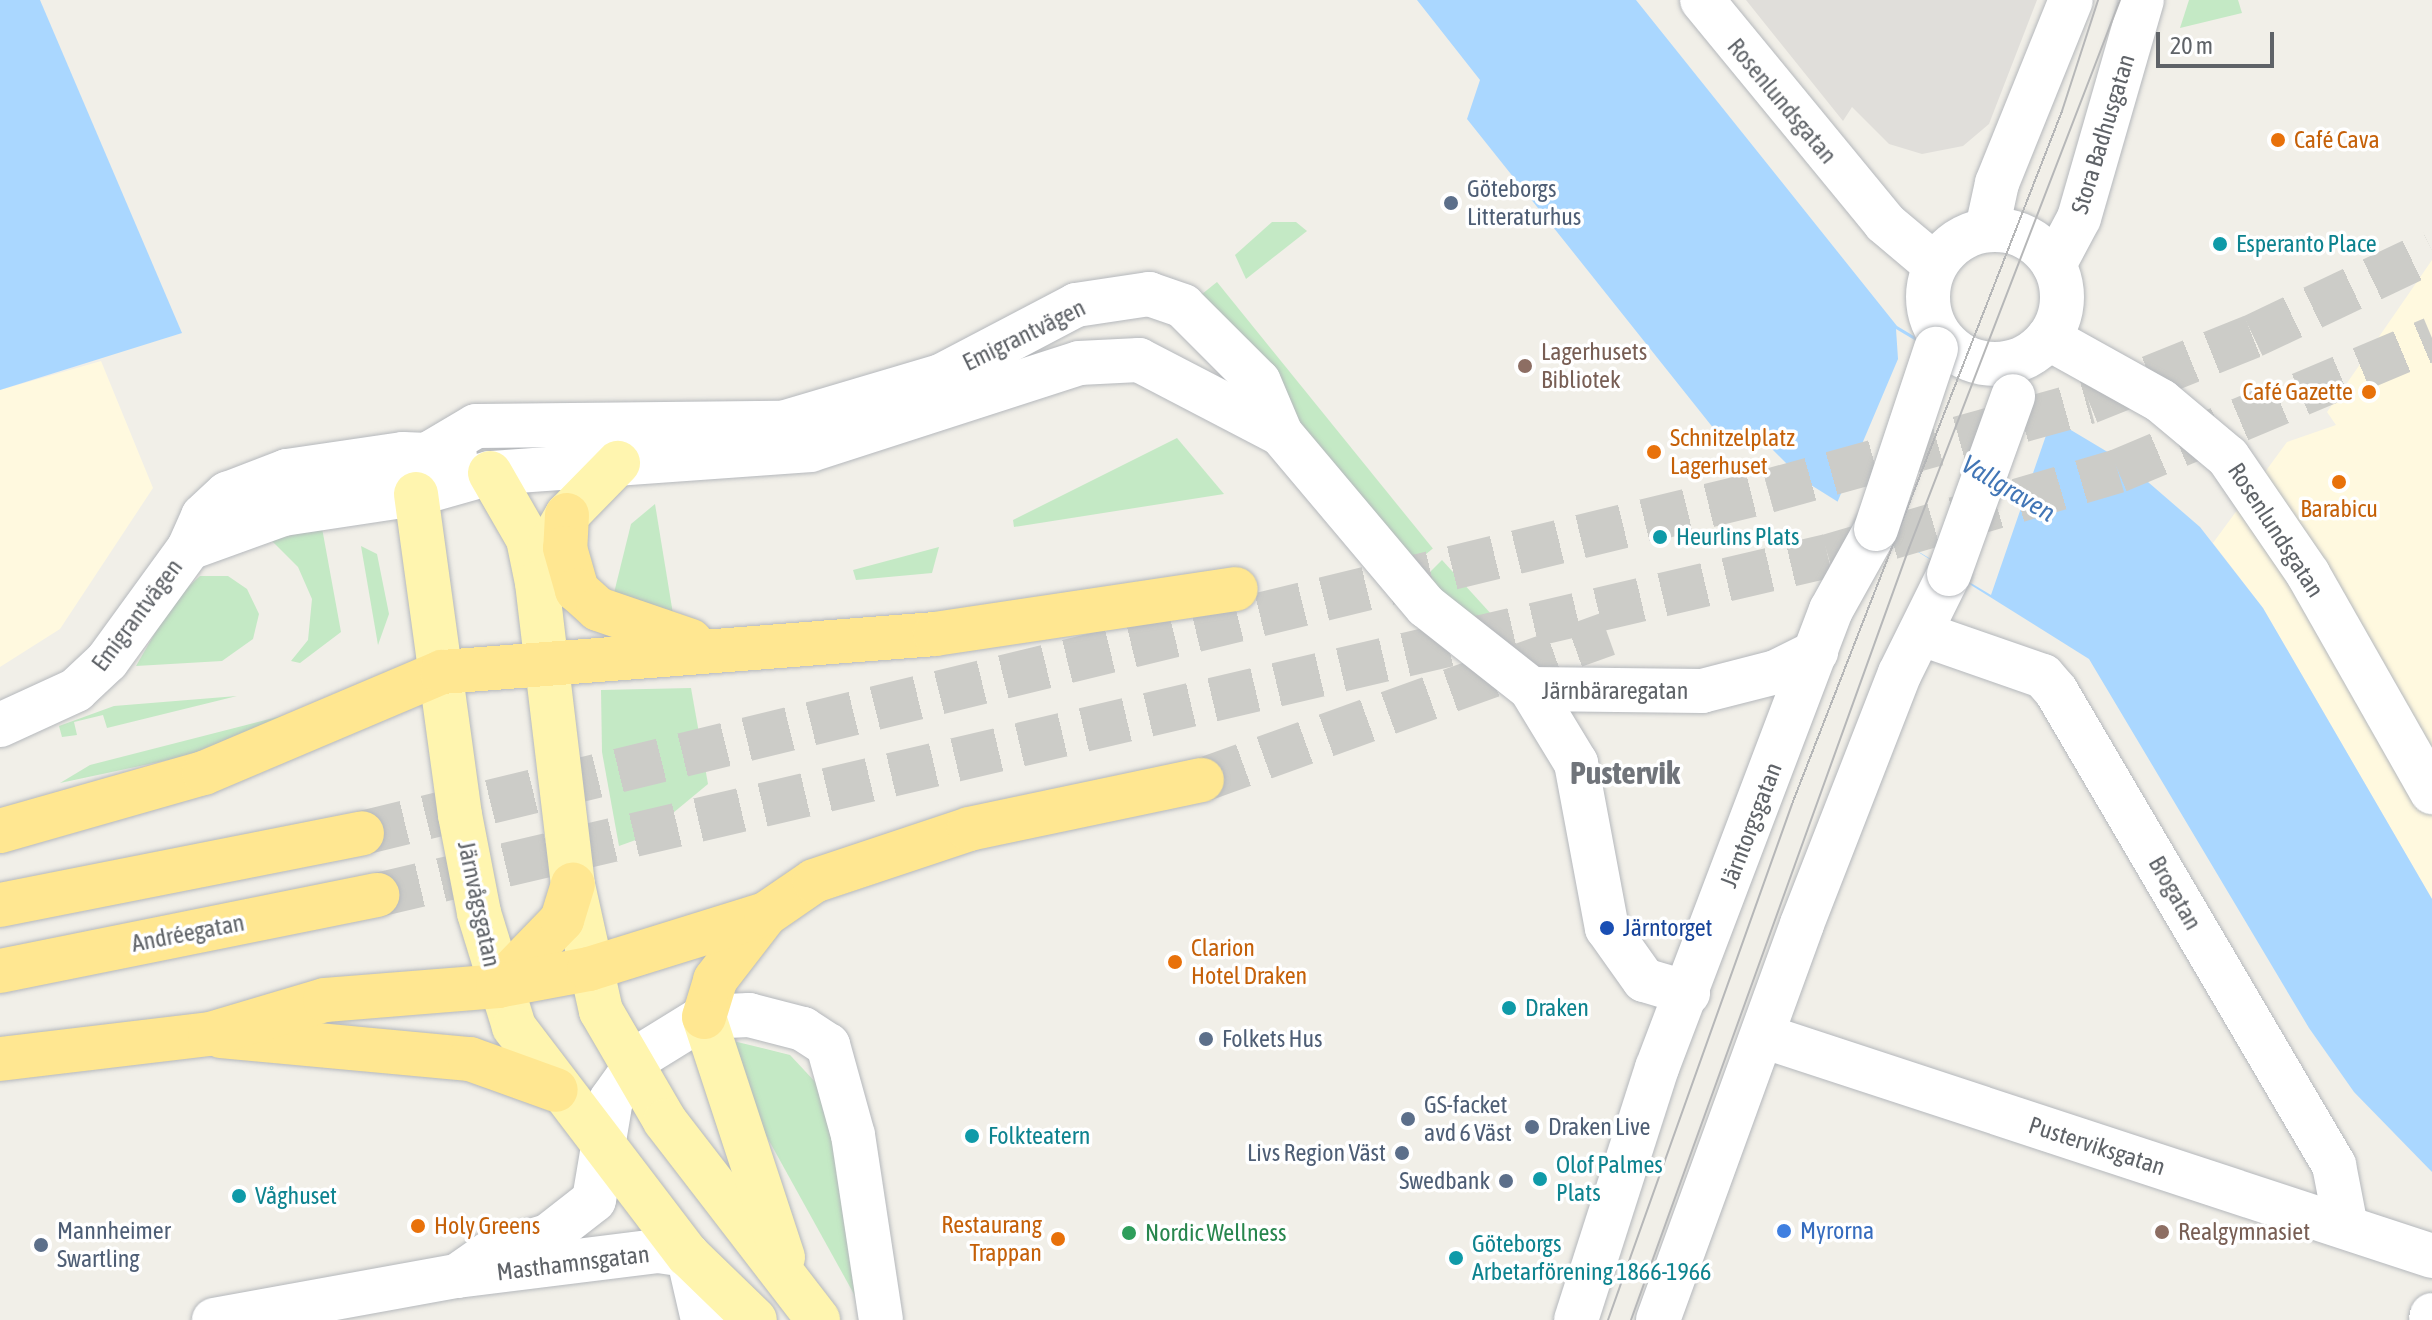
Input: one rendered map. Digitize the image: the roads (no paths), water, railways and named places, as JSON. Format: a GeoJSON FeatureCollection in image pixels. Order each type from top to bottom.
{"type":"FeatureCollection","features":[{"type":"Feature","properties":{"kind":"highway"},"geometry":{"type":"LineString","coordinates":[[567,515],[565,548],[577,590],[598,609],[686,637],[701,651]]}},
{"type":"Feature","properties":{"kind":"highway"},"geometry":{"type":"LineString","coordinates":[[0,831],[204,773],[442,672],[1074,618],[1236,589]]}},
{"type":"Feature","properties":{"kind":"highway"},"geometry":{"type":"LineString","coordinates":[[0,1059],[210,1034],[325,1000],[498,986],[589,969],[766,914],[814,881],[969,829],[1202,780]]}},
{"type":"Feature","properties":{"kind":"highway"},"geometry":{"type":"LineString","coordinates":[[0,905],[362,833]]}},
{"type":"Feature","properties":{"kind":"highway"},"geometry":{"type":"LineString","coordinates":[[498,986],[562,920],[573,885]]}},
{"type":"Feature","properties":{"kind":"highway","name":"Andréegatan"},"geometry":{"type":"LineString","coordinates":[[0,971],[377,895]]}},
{"type":"Feature","properties":{"kind":"highway"},"geometry":{"type":"LineString","coordinates":[[704,1017],[715,980],[766,914]]}},
{"type":"Feature","properties":{"kind":"highway"},"geometry":{"type":"LineString","coordinates":[[210,1034],[279,1046],[470,1059],[556,1090]]}},
{"type":"Feature","properties":{"kind":"main road"},"geometry":{"type":"LineString","coordinates":[[537,583],[567,515],[618,463]]}},
{"type":"Feature","properties":{"kind":"main road"},"geometry":{"type":"LineString","coordinates":[[490,473],[528,539],[537,583],[542,663],[573,885],[589,969],[629,1070],[806,1306]]}},
{"type":"Feature","properties":{"kind":"main road","name":"Järnvågsgatan"},"geometry":{"type":"LineString","coordinates":[[416,494],[460,815],[498,986],[514,1027],[556,1090],[601,1144],[701,1285]]}},
{"type":"Feature","properties":{"kind":"main road"},"geometry":{"type":"LineString","coordinates":[[704,1017],[806,1306]]}},
{"type":"Feature","properties":{"kind":"main road"},"geometry":{"type":"LineString","coordinates":[[701,1285],[755,1320]]}},
{"type":"Feature","properties":{"kind":"street","name":"Rosenlundsgatan"},"geometry":{"type":"LineString","coordinates":[[1702,0],[1885,223],[1935,265]]}},
{"type":"Feature","properties":{"kind":"street"},"geometry":{"type":"LineString","coordinates":[[1987,229],[1997,183],[2071,0]]}},
{"type":"Feature","properties":{"kind":"street","name":"Stora Badhusgatan"},"geometry":{"type":"LineString","coordinates":[[2054,265],[2079,218],[2142,0]]}},
{"type":"Feature","properties":{"kind":"street"},"geometry":{"type":"LineString","coordinates":[[1658,1320],[1900,673],[1925,635],[2029,363],[2061,309],[2054,265],[2023,235],[1987,229],[1962,237],[1935,265],[1927,301],[1938,343],[1983,363],[2029,363]]}},
{"type":"Feature","properties":{"kind":"street","name":"Emigrantvägen"},"geometry":{"type":"LineString","coordinates":[[0,725],[76,690],[107,661],[189,548],[203,516],[227,494],[287,471],[417,453],[476,426],[690,428],[782,423],[844,409],[941,376],[1076,305],[1117,294],[1149,294],[1183,306],[1223,339],[1259,382],[1281,434]]}},
{"type":"Feature","properties":{"kind":"street","name":"Järntorgsgatan"},"geometry":{"type":"LineString","coordinates":[[1576,1320],[1688,993],[1847,570],[1876,529],[1938,343]]}},
{"type":"Feature","properties":{"kind":"street","name":"Emigrantvägen"},"geometry":{"type":"LineString","coordinates":[[189,548],[251,521],[416,494],[490,473],[810,450],[886,431],[1023,378],[1124,361],[1179,377],[1281,434]]}},
{"type":"Feature","properties":{"kind":"street","name":"Rosenlundsgatan"},"geometry":{"type":"LineString","coordinates":[[2029,363],[2161,401],[2228,457],[2308,574],[2432,792]]}},
{"type":"Feature","properties":{"kind":"street"},"geometry":{"type":"LineString","coordinates":[[1281,434],[1426,606],[1531,689]]}},
{"type":"Feature","properties":{"kind":"street"},"geometry":{"type":"LineString","coordinates":[[416,494],[417,453],[476,460],[490,473]]}},
{"type":"Feature","properties":{"kind":"street","name":"Brogatan"},"geometry":{"type":"LineString","coordinates":[[1925,635],[2043,676],[2056,691],[2334,1165],[2346,1227]]}},
{"type":"Feature","properties":{"kind":"street","name":"Järnbäraregatan"},"geometry":{"type":"LineString","coordinates":[[1531,689],[1702,691],[1776,672],[1816,652]]}},
{"type":"Feature","properties":{"kind":"street","name":"Järnbäraregatan"},"geometry":{"type":"LineString","coordinates":[[1531,689],[1576,763],[1607,928],[1644,980],[1688,993]]}},
{"type":"Feature","properties":{"kind":"street"},"geometry":{"type":"LineString","coordinates":[[704,1017],[749,1015],[803,1029],[828,1045],[853,1135],[881,1320]]}},
{"type":"Feature","properties":{"kind":"street","name":"Masthamnsgatan"},"geometry":{"type":"LineString","coordinates":[[457,1276],[490,1253],[548,1236],[594,1200],[601,1144],[611,1100],[629,1070],[665,1036],[704,1017]]}},
{"type":"Feature","properties":{"kind":"street","name":"Pusterviksgatan"},"geometry":{"type":"LineString","coordinates":[[1763,1036],[2432,1256]]}},
{"type":"Feature","properties":{"kind":"street","name":"Masthamnsgatan"},"geometry":{"type":"LineString","coordinates":[[214,1320],[457,1276],[632,1252],[701,1285]]}},
{"type":"Feature","properties":{"kind":"street","name":"Järnvågsgatan"},"geometry":{"type":"LineString","coordinates":[[701,1285],[728,1320]]}},
{"type":"Feature","properties":{"kind":"water"},"geometry":{"type":"Polygon","coordinates":[[[0,0],[40,0],[182,333],[0,390],[0,0]]]}},
{"type":"Feature","properties":{"kind":"water","name":"Vallgraven"},"geometry":{"type":"Polygon","coordinates":[[[1417,0],[1636,0],[1897,326],[2126,463],[2200,527],[2263,608],[2432,899],[2432,1172],[2354,1092],[2309,1028],[2089,659],[1803,480],[1766,443],[1730,449],[1467,119],[1480,80],[1417,0]]]}},
{"type":"Feature","properties":{"kind":"tunnel"},"geometry":{"type":"LineString","coordinates":[[362,833],[1768,491],[2089,402],[2253,336],[2432,251]]}},
{"type":"Feature","properties":{"kind":"tunnel"},"geometry":{"type":"LineString","coordinates":[[377,895],[1828,556],[2118,471],[2432,339]]}},
{"type":"Feature","properties":{"kind":"tunnel"},"geometry":{"type":"LineString","coordinates":[[1202,780],[1607,634]]}},
{"type":"Feature","properties":{"kind":"tram line"},"geometry":{"type":"LineString","coordinates":[[1608,1320],[1792,804],[2062,111],[2098,0]]}},
{"type":"Feature","properties":{"kind":"tram line"},"geometry":{"type":"LineString","coordinates":[[1631,1320],[1909,548],[2120,0]]}},
{"type":"Feature","properties":{"kind":"place","name":"Café Cava"},"geometry":{"type":"Point","coordinates":[2278,140]}},
{"type":"Feature","properties":{"kind":"place","name":"Göteborgs Litteraturhus"},"geometry":{"type":"Point","coordinates":[1451,203]}},
{"type":"Feature","properties":{"kind":"place","name":"Esperanto Place"},"geometry":{"type":"Point","coordinates":[2220,244]}},
{"type":"Feature","properties":{"kind":"place","name":"Lagerhusets Bibliotek"},"geometry":{"type":"Point","coordinates":[1525,366]}},
{"type":"Feature","properties":{"kind":"place","name":"Café Gazette"},"geometry":{"type":"Point","coordinates":[2369,392]}},
{"type":"Feature","properties":{"kind":"place","name":"Schnitzelplatz Lagerhuset"},"geometry":{"type":"Point","coordinates":[1654,452]}},
{"type":"Feature","properties":{"kind":"place","name":"Barabicu"},"geometry":{"type":"Point","coordinates":[2339,482]}},
{"type":"Feature","properties":{"kind":"place","name":"Heurlins Plats"},"geometry":{"type":"Point","coordinates":[1660,537]}},
{"type":"Feature","properties":{"kind":"place","name":"Järntorget"},"geometry":{"type":"Point","coordinates":[1607,928]}},
{"type":"Feature","properties":{"kind":"place","name":"Clarion Hotel Draken"},"geometry":{"type":"Point","coordinates":[1175,962]}},
{"type":"Feature","properties":{"kind":"place","name":"Draken"},"geometry":{"type":"Point","coordinates":[1509,1008]}},
{"type":"Feature","properties":{"kind":"place","name":"Folkets Hus"},"geometry":{"type":"Point","coordinates":[1206,1039]}},
{"type":"Feature","properties":{"kind":"place","name":"GS-facket avd 6 Väst"},"geometry":{"type":"Point","coordinates":[1408,1119]}},
{"type":"Feature","properties":{"kind":"place","name":"Draken Live"},"geometry":{"type":"Point","coordinates":[1532,1127]}},
{"type":"Feature","properties":{"kind":"place","name":"Folkteatern"},"geometry":{"type":"Point","coordinates":[972,1136]}},
{"type":"Feature","properties":{"kind":"place","name":"Livs Region Väst"},"geometry":{"type":"Point","coordinates":[1402,1153]}},
{"type":"Feature","properties":{"kind":"place","name":"Olof Palmes Plats"},"geometry":{"type":"Point","coordinates":[1540,1179]}},
{"type":"Feature","properties":{"kind":"place","name":"Swedbank"},"geometry":{"type":"Point","coordinates":[1506,1181]}},
{"type":"Feature","properties":{"kind":"place","name":"Våghuset"},"geometry":{"type":"Point","coordinates":[239,1196]}},
{"type":"Feature","properties":{"kind":"place","name":"Holy Greens"},"geometry":{"type":"Point","coordinates":[418,1226]}},
{"type":"Feature","properties":{"kind":"place","name":"Myrorna"},"geometry":{"type":"Point","coordinates":[1784,1231]}},
{"type":"Feature","properties":{"kind":"place","name":"Realgymnasiet"},"geometry":{"type":"Point","coordinates":[2162,1232]}},
{"type":"Feature","properties":{"kind":"place","name":"Nordic Wellness"},"geometry":{"type":"Point","coordinates":[1129,1233]}},
{"type":"Feature","properties":{"kind":"place","name":"Restaurang Trappan"},"geometry":{"type":"Point","coordinates":[1058,1239]}},
{"type":"Feature","properties":{"kind":"place","name":"Mannheimer Swartling"},"geometry":{"type":"Point","coordinates":[41,1245]}},
{"type":"Feature","properties":{"kind":"place","name":"Göteborgs Arbetarförening 1866-1966"},"geometry":{"type":"Point","coordinates":[1456,1258]}},
{"type":"Feature","properties":{"kind":"district","name":"Pustervik"},"geometry":{"type":"Point","coordinates":[1625,773]}}]}
